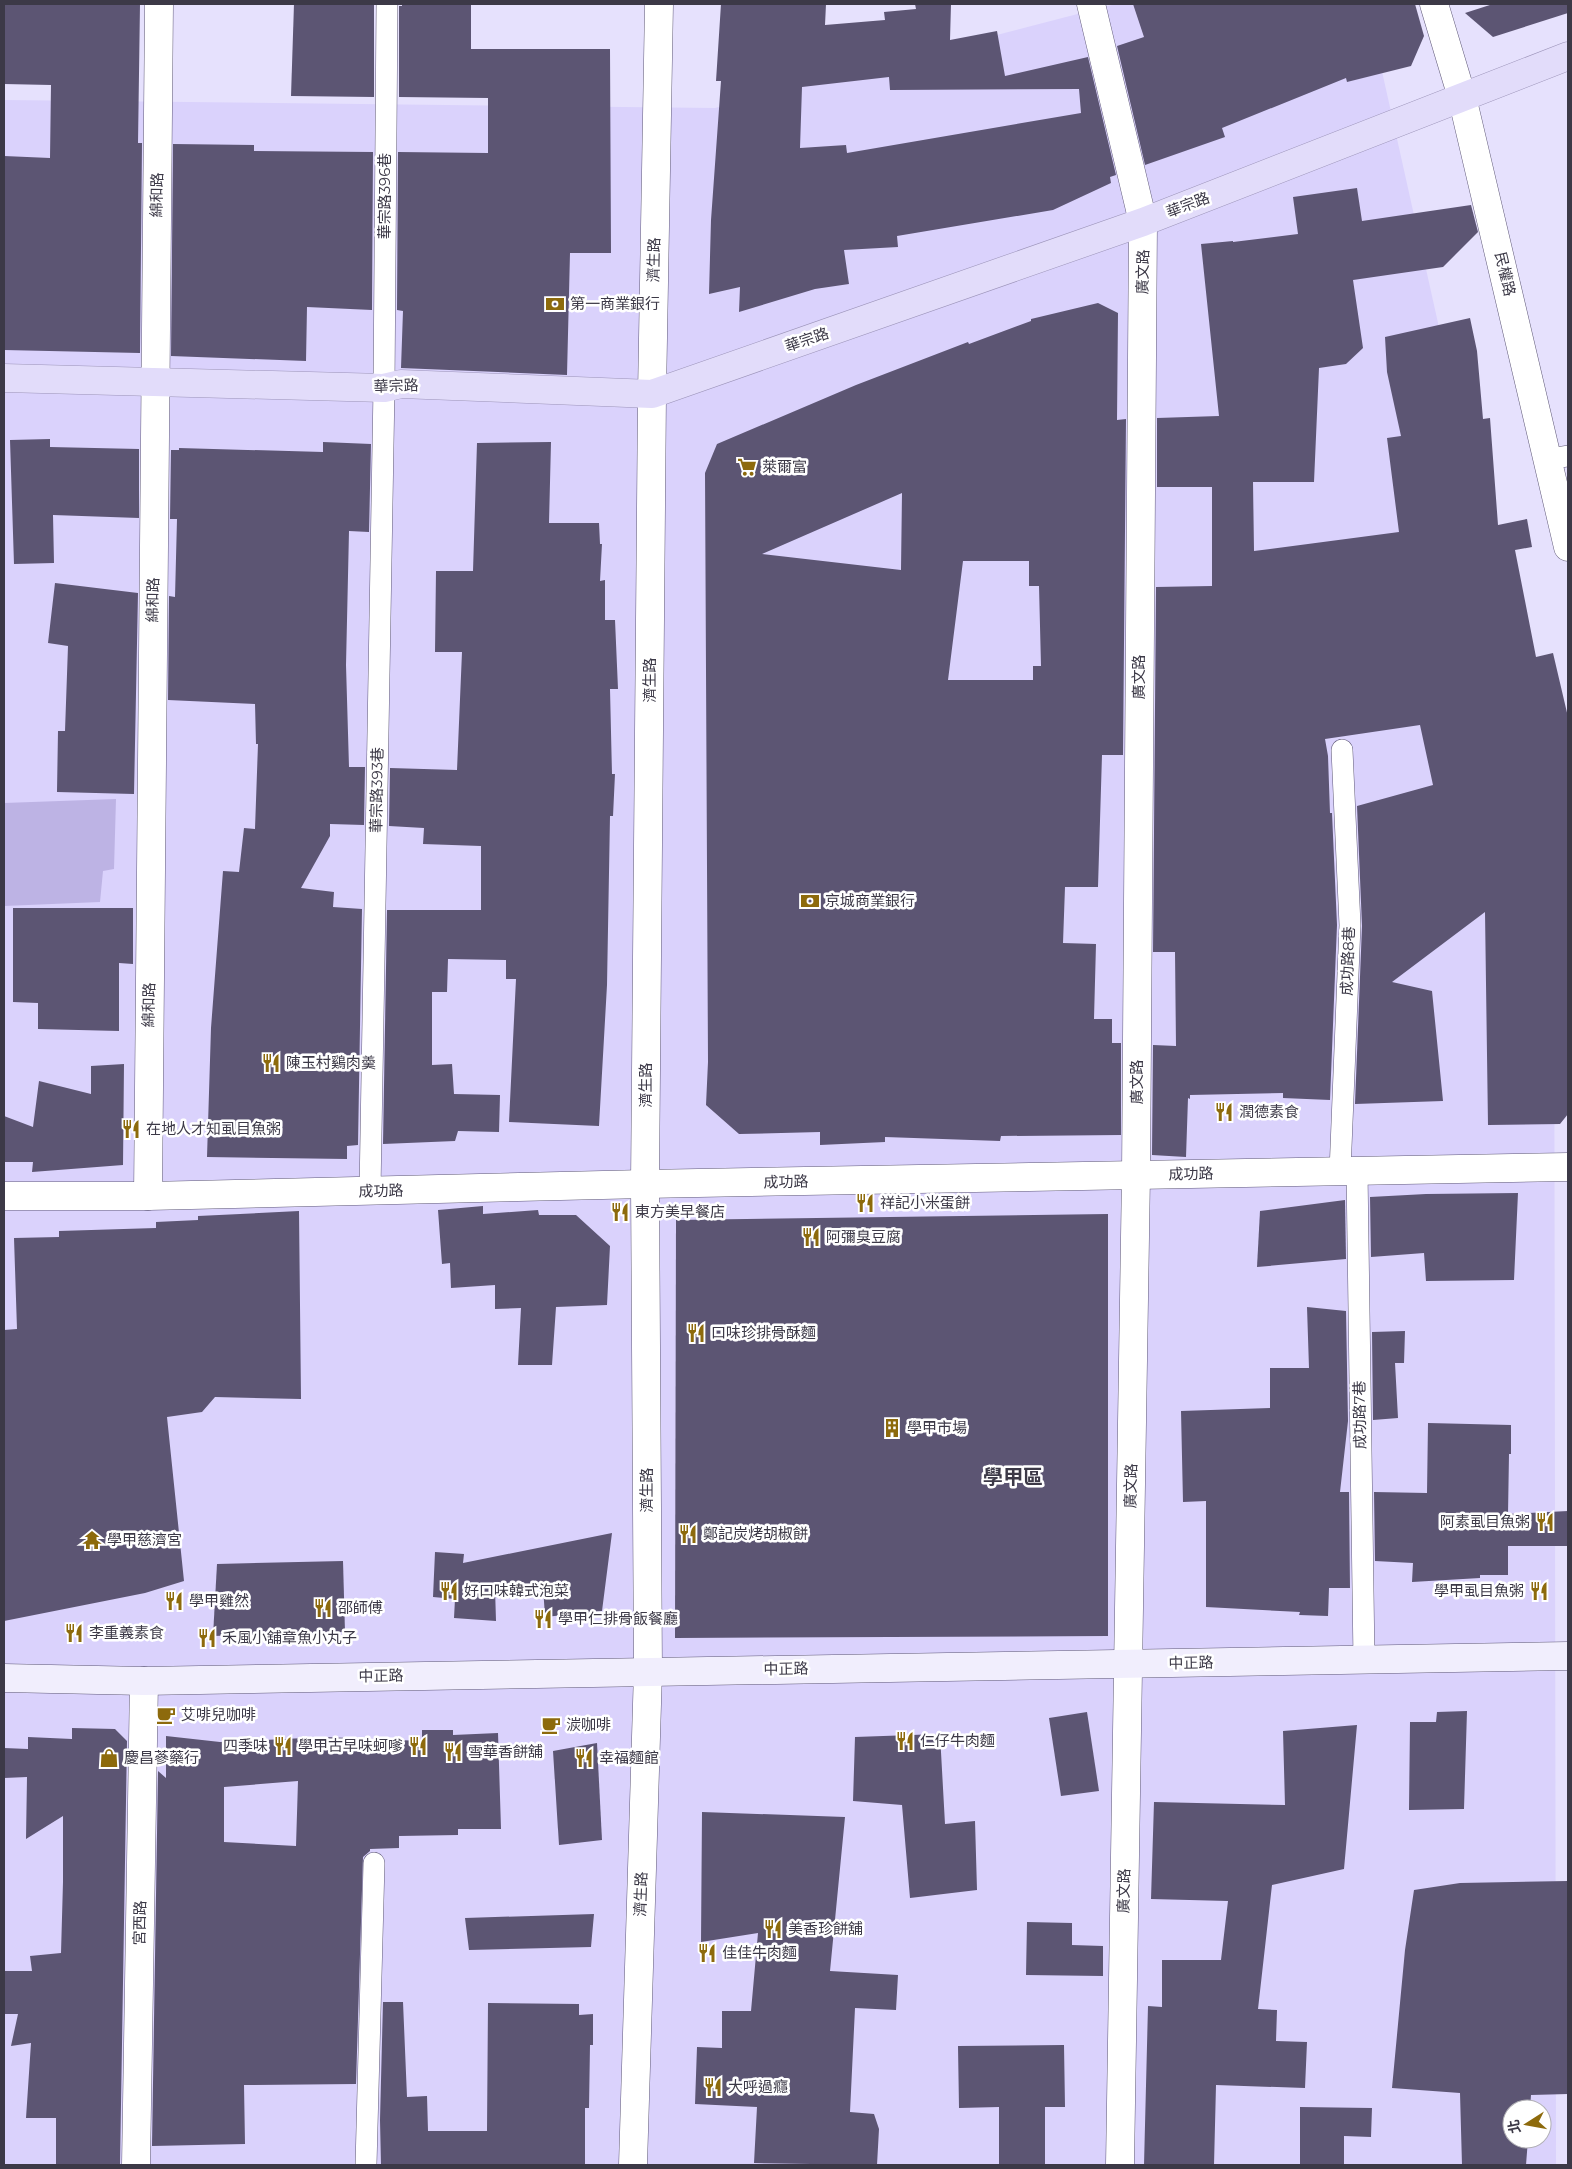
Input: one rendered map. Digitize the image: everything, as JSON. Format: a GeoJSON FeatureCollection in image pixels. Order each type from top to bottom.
{"type":"FeatureCollection","features":[{"type":"Feature","properties":{"kind":"main road","name":"華宗路"},"geometry":{"type":"LineString","coordinates":[[4,378],[384,388],[401,384],[652,394],[1143,222],[1568,56]]}},
{"type":"Feature","properties":{"kind":"main road","name":"中正路"},"geometry":{"type":"LineString","coordinates":[[4,1678],[144,1681],[1568,1656]]}},
{"type":"Feature","properties":{"kind":"street","name":"綿和路"},"geometry":{"type":"LineString","coordinates":[[148,1196],[159,4]]}},
{"type":"Feature","properties":{"kind":"street","name":"濟生路"},"geometry":{"type":"LineString","coordinates":[[633,2165],[648,1671],[646,1184],[652,394],[659,4]]}},
{"type":"Feature","properties":{"kind":"street","name":"廣文路"},"geometry":{"type":"LineString","coordinates":[[1091,4],[1143,222],[1136,1176],[1120,2165]]}},
{"type":"Feature","properties":{"kind":"street","name":"民權路"},"geometry":{"type":"LineString","coordinates":[[1434,4],[1462,97],[1559,457],[1568,547]]}},
{"type":"Feature","properties":{"kind":"street","name":"成功路"},"geometry":{"type":"LineString","coordinates":[[4,1196],[148,1196],[646,1184],[1568,1167]]}},
{"type":"Feature","properties":{"kind":"street","name":"宮西路"},"geometry":{"type":"LineString","coordinates":[[136,2165],[144,1681]]}},
{"type":"Feature","properties":{"kind":"lane","name":"華宗路396巷"},"geometry":{"type":"LineString","coordinates":[[384,388],[387,4]]}},
{"type":"Feature","properties":{"kind":"lane","name":"華宗路393巷"},"geometry":{"type":"LineString","coordinates":[[370,1191],[384,388]]}},
{"type":"Feature","properties":{"kind":"lane","name":"成功路8巷"},"geometry":{"type":"LineString","coordinates":[[1342,750],[1350,925],[1349,1171]]}},
{"type":"Feature","properties":{"kind":"lane","name":"成功路7巷"},"geometry":{"type":"LineString","coordinates":[[1349,1171],[1364,1660]]}},
{"type":"Feature","properties":{"kind":"lane"},"geometry":{"type":"LineString","coordinates":[[366,2165],[374,1863]]}},
{"type":"Feature","properties":{"kind":"shaded area"},"geometry":{"type":"Polygon","coordinates":[[[1116,4],[1367,4],[1554,844],[1556,2165],[4,2165],[4,100],[715,108],[1116,4]]]}},
{"type":"Feature","properties":{"kind":"shaded area"},"geometry":{"type":"Polygon","coordinates":[[[116,799],[114,869],[103,871],[100,902],[4,906],[4,803],[116,799]]]}},
{"type":"Feature","properties":{"kind":"building"},"geometry":{"type":"Polygon","coordinates":[[[4,4],[140,4],[138,143],[142,143],[140,353],[4,350],[4,156],[50,158],[51,85],[4,84],[4,4]]]}},
{"type":"Feature","properties":{"kind":"building"},"geometry":{"type":"Polygon","coordinates":[[[294,4],[374,5],[374,97],[291,96],[294,4]]]}},
{"type":"Feature","properties":{"kind":"building"},"geometry":{"type":"Polygon","coordinates":[[[402,4],[471,4],[471,49],[610,49],[611,253],[570,253],[567,375],[401,368],[403,311],[397,310],[398,152],[488,153],[488,98],[399,97],[399,6],[402,6],[402,4]]]}},
{"type":"Feature","properties":{"kind":"building"},"geometry":{"type":"Polygon","coordinates":[[[721,4],[826,4],[825,25],[885,20],[884,12],[916,9],[915,4],[951,4],[950,40],[997,31],[1005,76],[1088,57],[1116,175],[1110,177],[1111,183],[1053,210],[897,236],[898,247],[844,250],[849,284],[815,289],[739,312],[740,287],[709,294],[711,220],[721,81],[716,81],[721,4]],[[889,77],[802,87],[800,148],[846,145],[847,153],[1081,113],[1079,89],[890,90],[889,77]]]}},
{"type":"Feature","properties":{"kind":"building"},"geometry":{"type":"Polygon","coordinates":[[[1133,4],[1415,4],[1424,36],[1411,66],[1347,82],[1346,78],[1222,128],[1225,137],[1145,165],[1117,46],[1144,37],[1133,4]]]}},
{"type":"Feature","properties":{"kind":"building"},"geometry":{"type":"Polygon","coordinates":[[[1493,4],[1568,4],[1568,13],[1493,37],[1465,13],[1493,4]]]}},
{"type":"Feature","properties":{"kind":"building"},"geometry":{"type":"Polygon","coordinates":[[[173,144],[254,145],[254,151],[373,152],[372,310],[307,307],[306,361],[171,356],[173,144]]]}},
{"type":"Feature","properties":{"kind":"building"},"geometry":{"type":"Polygon","coordinates":[[[1357,188],[1362,221],[1471,205],[1478,232],[1443,267],[1353,280],[1363,348],[1346,364],[1319,368],[1314,482],[1253,482],[1254,551],[1399,532],[1387,438],[1401,436],[1387,372],[1385,337],[1470,318],[1477,351],[1483,419],[1490,418],[1498,525],[1527,519],[1532,547],[1515,550],[1536,657],[1553,653],[1568,717],[1568,1114],[1560,1124],[1488,1125],[1485,912],[1392,982],[1432,991],[1443,1101],[1355,1104],[1362,926],[1357,806],[1433,785],[1420,725],[1325,739],[1328,756],[1330,813],[1332,813],[1337,925],[1330,1100],[1283,1098],[1283,1093],[1190,1095],[1190,1099],[1188,1098],[1186,1157],[1152,1155],[1153,1045],[1176,1046],[1175,952],[1153,952],[1156,587],[1212,586],[1212,487],[1157,487],[1157,418],[1219,416],[1201,244],[1298,234],[1293,197],[1357,188]]]}},
{"type":"Feature","properties":{"kind":"building"},"geometry":{"type":"Polygon","coordinates":[[[1098,303],[1118,313],[1117,420],[1126,419],[1123,755],[1102,755],[1098,887],[1065,887],[1063,943],[1096,944],[1094,1019],[1112,1019],[1112,1043],[1121,1043],[1121,1135],[1001,1136],[1000,1141],[885,1137],[885,1142],[820,1145],[820,1132],[739,1134],[706,1105],[708,1062],[705,473],[717,444],[856,385],[968,342],[969,344],[1031,321],[1031,319],[1098,303]],[[902,493],[762,554],[901,570],[902,493]],[[963,561],[948,680],[1033,680],[1033,666],[1041,666],[1039,586],[1029,586],[1029,561],[963,561]]]}},
{"type":"Feature","properties":{"kind":"building"},"geometry":{"type":"Polygon","coordinates":[[[50,439],[50,447],[139,449],[139,518],[53,515],[54,563],[14,564],[10,440],[50,439]]]}},
{"type":"Feature","properties":{"kind":"building"},"geometry":{"type":"Polygon","coordinates":[[[323,442],[371,444],[369,532],[349,531],[346,665],[349,767],[365,767],[364,825],[330,824],[330,836],[301,888],[334,892],[333,907],[362,909],[358,1145],[347,1146],[347,1159],[207,1157],[211,1028],[223,871],[239,872],[244,828],[255,829],[258,744],[256,744],[255,704],[168,700],[169,596],[175,597],[177,519],[170,519],[171,450],[179,450],[179,448],[323,452],[323,442]]]}},
{"type":"Feature","properties":{"kind":"building"},"geometry":{"type":"Polygon","coordinates":[[[551,442],[549,523],[599,523],[600,544],[602,544],[600,581],[605,580],[605,620],[615,620],[618,689],[610,689],[612,774],[615,774],[613,816],[610,816],[607,985],[599,1126],[509,1122],[516,979],[506,979],[506,960],[448,959],[447,992],[432,992],[432,1065],[452,1064],[454,1094],[500,1095],[499,1132],[458,1131],[455,1141],[383,1144],[387,910],[481,910],[481,846],[423,844],[424,828],[389,826],[390,768],[457,770],[462,652],[435,652],[436,571],[473,571],[477,443],[551,442]]]}},
{"type":"Feature","properties":{"kind":"building"},"geometry":{"type":"Polygon","coordinates":[[[55,583],[138,593],[134,794],[57,792],[58,731],[65,731],[68,646],[48,643],[55,583]]]}},
{"type":"Feature","properties":{"kind":"building"},"geometry":{"type":"Polygon","coordinates":[[[13,908],[133,908],[133,964],[119,963],[119,1031],[38,1029],[38,1003],[13,1002],[13,908]]]}},
{"type":"Feature","properties":{"kind":"building"},"geometry":{"type":"Polygon","coordinates":[[[124,1064],[123,1165],[32,1172],[33,1162],[4,1162],[4,1116],[33,1127],[39,1081],[91,1094],[91,1066],[124,1064]]]}},
{"type":"Feature","properties":{"kind":"building"},"geometry":{"type":"Polygon","coordinates":[[[1518,1193],[1514,1280],[1426,1281],[1424,1253],[1371,1257],[1370,1197],[1518,1193]]]}},
{"type":"Feature","properties":{"kind":"building"},"geometry":{"type":"Polygon","coordinates":[[[1345,1200],[1346,1259],[1257,1267],[1260,1211],[1345,1200]]]}},
{"type":"Feature","properties":{"kind":"building"},"geometry":{"type":"Polygon","coordinates":[[[483,1206],[483,1214],[538,1210],[539,1215],[576,1215],[610,1246],[607,1305],[556,1307],[552,1365],[518,1365],[521,1308],[495,1309],[495,1285],[451,1288],[450,1263],[442,1264],[438,1210],[483,1206]]]}},
{"type":"Feature","properties":{"kind":"building"},"geometry":{"type":"Polygon","coordinates":[[[299,1211],[301,1399],[215,1397],[202,1412],[167,1417],[184,1581],[145,1593],[4,1621],[4,1330],[17,1329],[14,1238],[59,1237],[59,1231],[156,1228],[156,1222],[198,1220],[198,1216],[299,1211]]]}},
{"type":"Feature","properties":{"kind":"building","name":"學甲市場"},"geometry":{"type":"Polygon","coordinates":[[[1108,1214],[1108,1636],[675,1638],[676,1220],[1108,1214]]]}},
{"type":"Feature","properties":{"kind":"building"},"geometry":{"type":"Polygon","coordinates":[[[1307,1307],[1346,1311],[1348,1421],[1340,1492],[1349,1492],[1350,1588],[1329,1588],[1328,1616],[1299,1615],[1300,1612],[1206,1607],[1206,1501],[1183,1502],[1181,1411],[1270,1408],[1270,1368],[1309,1368],[1307,1307]]]}},
{"type":"Feature","properties":{"kind":"building"},"geometry":{"type":"Polygon","coordinates":[[[1405,1331],[1404,1363],[1395,1363],[1398,1418],[1373,1420],[1372,1332],[1405,1331]]]}},
{"type":"Feature","properties":{"kind":"building"},"geometry":{"type":"Polygon","coordinates":[[[1428,1423],[1511,1425],[1508,1514],[1568,1511],[1568,1546],[1508,1546],[1508,1575],[1480,1575],[1480,1578],[1412,1582],[1413,1563],[1375,1561],[1374,1492],[1427,1493],[1428,1423]]]}},
{"type":"Feature","properties":{"kind":"building"},"geometry":{"type":"Polygon","coordinates":[[[612,1533],[602,1611],[545,1617],[543,1586],[495,1588],[496,1621],[454,1618],[455,1599],[433,1597],[435,1552],[464,1554],[463,1563],[612,1533]]]}},
{"type":"Feature","properties":{"kind":"building"},"geometry":{"type":"Polygon","coordinates":[[[343,1561],[345,1632],[213,1636],[217,1564],[343,1561]]]}},
{"type":"Feature","properties":{"kind":"building"},"geometry":{"type":"Polygon","coordinates":[[[1467,1711],[1464,1809],[1409,1810],[1410,1722],[1436,1722],[1437,1712],[1467,1711]]]}},
{"type":"Feature","properties":{"kind":"building"},"geometry":{"type":"Polygon","coordinates":[[[1087,1712],[1099,1791],[1061,1796],[1049,1718],[1087,1712]]]}},
{"type":"Feature","properties":{"kind":"building"},"geometry":{"type":"Polygon","coordinates":[[[1357,1725],[1344,1869],[1272,1885],[1258,2009],[1277,2010],[1276,2041],[1307,2042],[1305,2088],[1216,2085],[1214,2165],[1144,2165],[1148,2006],[1162,2007],[1162,1960],[1221,1960],[1228,1901],[1151,1899],[1154,1802],[1285,1805],[1283,1731],[1357,1725]]]}},
{"type":"Feature","properties":{"kind":"building"},"geometry":{"type":"Polygon","coordinates":[[[72,1728],[115,1729],[127,1741],[120,2165],[56,2165],[56,2118],[26,2118],[31,2043],[11,2046],[18,2014],[4,2014],[4,1971],[32,1971],[30,1956],[61,1953],[63,1816],[26,1839],[27,1777],[4,1778],[4,1748],[28,1749],[28,1737],[72,1739],[72,1728]]]}},
{"type":"Feature","properties":{"kind":"building"},"geometry":{"type":"Polygon","coordinates":[[[422,1730],[453,1730],[453,1735],[498,1733],[501,1829],[458,1829],[458,1835],[399,1836],[399,1848],[370,1849],[363,1857],[356,2084],[244,2085],[245,2144],[152,2146],[158,1771],[166,1778],[166,1736],[220,1742],[325,1737],[422,1741],[422,1730]],[[298,1781],[224,1787],[224,1842],[296,1846],[298,1781]]]}},
{"type":"Feature","properties":{"kind":"building"},"geometry":{"type":"Polygon","coordinates":[[[940,1734],[945,1824],[975,1821],[977,1890],[910,1898],[902,1805],[853,1801],[855,1737],[940,1734]]]}},
{"type":"Feature","properties":{"kind":"building"},"geometry":{"type":"Polygon","coordinates":[[[597,1743],[602,1840],[559,1845],[553,1751],[597,1743]]]}},
{"type":"Feature","properties":{"kind":"building"},"geometry":{"type":"Polygon","coordinates":[[[702,1812],[845,1817],[830,1971],[898,1975],[896,2010],[855,2008],[850,2112],[874,2114],[879,2129],[877,2165],[754,2163],[757,2107],[695,2104],[697,2047],[722,2048],[722,2011],[751,2011],[758,1933],[701,1942],[702,1812]]]}},
{"type":"Feature","properties":{"kind":"building"},"geometry":{"type":"Polygon","coordinates":[[[1568,1881],[1568,2094],[1531,2095],[1531,2099],[1502,2099],[1502,2149],[1527,2149],[1526,2165],[1462,2165],[1460,2093],[1392,2088],[1405,1950],[1414,1890],[1460,1883],[1568,1881]]]}},
{"type":"Feature","properties":{"kind":"building"},"geometry":{"type":"Polygon","coordinates":[[[594,1914],[591,1947],[469,1950],[465,1918],[594,1914]]]}},
{"type":"Feature","properties":{"kind":"building"},"geometry":{"type":"Polygon","coordinates":[[[1027,1922],[1072,1923],[1072,1945],[1103,1946],[1103,1976],[1026,1975],[1027,1922]]]}},
{"type":"Feature","properties":{"kind":"building"},"geometry":{"type":"Polygon","coordinates":[[[383,2002],[403,2002],[407,2097],[427,2096],[428,2131],[487,2131],[488,2003],[579,2004],[579,2015],[593,2014],[593,2045],[590,2045],[589,2108],[585,2108],[585,2165],[381,2165],[380,2120],[383,2002]]]}},
{"type":"Feature","properties":{"kind":"building"},"geometry":{"type":"Polygon","coordinates":[[[1064,2045],[1065,2107],[1045,2107],[1045,2165],[999,2165],[999,2107],[959,2108],[958,2046],[1064,2045]]]}},
{"type":"Feature","properties":{"kind":"building"},"geometry":{"type":"Polygon","coordinates":[[[1300,2107],[1372,2108],[1371,2137],[1344,2136],[1344,2165],[1300,2165],[1300,2107]]]}},
{"type":"Feature","properties":{"kind":"place","name":"第一商業銀行"},"geometry":{"type":"Point","coordinates":[555,304]}},
{"type":"Feature","properties":{"kind":"place","name":"萊爾富"},"geometry":{"type":"Point","coordinates":[747,467]}},
{"type":"Feature","properties":{"kind":"place","name":"京城商業銀行"},"geometry":{"type":"Point","coordinates":[810,901]}},
{"type":"Feature","properties":{"kind":"place","name":"陳玉村鷄肉羮"},"geometry":{"type":"Point","coordinates":[271,1063]}},
{"type":"Feature","properties":{"kind":"place","name":"潤德素食"},"geometry":{"type":"Point","coordinates":[1224,1112]}},
{"type":"Feature","properties":{"kind":"place","name":"在地人才知虱目魚粥"},"geometry":{"type":"Point","coordinates":[131,1129]}},
{"type":"Feature","properties":{"kind":"place","name":"祥記小米蛋餅"},"geometry":{"type":"Point","coordinates":[865,1203]}},
{"type":"Feature","properties":{"kind":"place","name":"東方美早餐店"},"geometry":{"type":"Point","coordinates":[620,1212]}},
{"type":"Feature","properties":{"kind":"place","name":"阿彌臭豆腐"},"geometry":{"type":"Point","coordinates":[811,1237]}},
{"type":"Feature","properties":{"kind":"place","name":"口味珍排骨酥麵"},"geometry":{"type":"Point","coordinates":[696,1333]}},
{"type":"Feature","properties":{"kind":"place","name":"學甲市場"},"geometry":{"type":"Point","coordinates":[892,1428]}},
{"type":"Feature","properties":{"kind":"place","name":"阿素虱目魚粥"},"geometry":{"type":"Point","coordinates":[1545,1522]}},
{"type":"Feature","properties":{"kind":"place","name":"鄭記炭烤胡椒餅"},"geometry":{"type":"Point","coordinates":[688,1534]}},
{"type":"Feature","properties":{"kind":"place","name":"學甲慈濟宮"},"geometry":{"type":"Point","coordinates":[92,1540]}},
{"type":"Feature","properties":{"kind":"place","name":"好口味韓式泡菜"},"geometry":{"type":"Point","coordinates":[449,1591]}},
{"type":"Feature","properties":{"kind":"place","name":"學甲虱目魚粥"},"geometry":{"type":"Point","coordinates":[1539,1591]}},
{"type":"Feature","properties":{"kind":"place","name":"學甲雞然"},"geometry":{"type":"Point","coordinates":[174,1601]}},
{"type":"Feature","properties":{"kind":"place","name":"邵師傅"},"geometry":{"type":"Point","coordinates":[323,1608]}},
{"type":"Feature","properties":{"kind":"place","name":"學甲仁排骨飯餐廳"},"geometry":{"type":"Point","coordinates":[543,1619]}},
{"type":"Feature","properties":{"kind":"place","name":"李重義素食"},"geometry":{"type":"Point","coordinates":[74,1633]}},
{"type":"Feature","properties":{"kind":"place","name":"禾風小舖章魚小丸子"},"geometry":{"type":"Point","coordinates":[207,1638]}},
{"type":"Feature","properties":{"kind":"place","name":"艾啡兒咖啡"},"geometry":{"type":"Point","coordinates":[166,1715]}},
{"type":"Feature","properties":{"kind":"place","name":"湠咖啡"},"geometry":{"type":"Point","coordinates":[551,1725]}},
{"type":"Feature","properties":{"kind":"place","name":"仁仔牛肉麵"},"geometry":{"type":"Point","coordinates":[905,1741]}},
{"type":"Feature","properties":{"kind":"place","name":"四季味"},"geometry":{"type":"Point","coordinates":[283,1746]}},
{"type":"Feature","properties":{"kind":"place","name":"學甲古早味蚵嗲"},"geometry":{"type":"Point","coordinates":[418,1746]}},
{"type":"Feature","properties":{"kind":"place","name":"雪華香餅舖"},"geometry":{"type":"Point","coordinates":[453,1752]}},
{"type":"Feature","properties":{"kind":"place","name":"慶昌蔘藥行"},"geometry":{"type":"Point","coordinates":[109,1758]}},
{"type":"Feature","properties":{"kind":"place","name":"幸福麵館"},"geometry":{"type":"Point","coordinates":[584,1758]}},
{"type":"Feature","properties":{"kind":"place","name":"美香珍餅舖"},"geometry":{"type":"Point","coordinates":[773,1929]}},
{"type":"Feature","properties":{"kind":"place","name":"佳佳牛肉麵"},"geometry":{"type":"Point","coordinates":[707,1953]}},
{"type":"Feature","properties":{"kind":"place","name":"大呼過癮"},"geometry":{"type":"Point","coordinates":[713,2087]}},
{"type":"Feature","properties":{"kind":"district","name":"學甲區"},"geometry":{"type":"Point","coordinates":[1013,1477]}}]}
